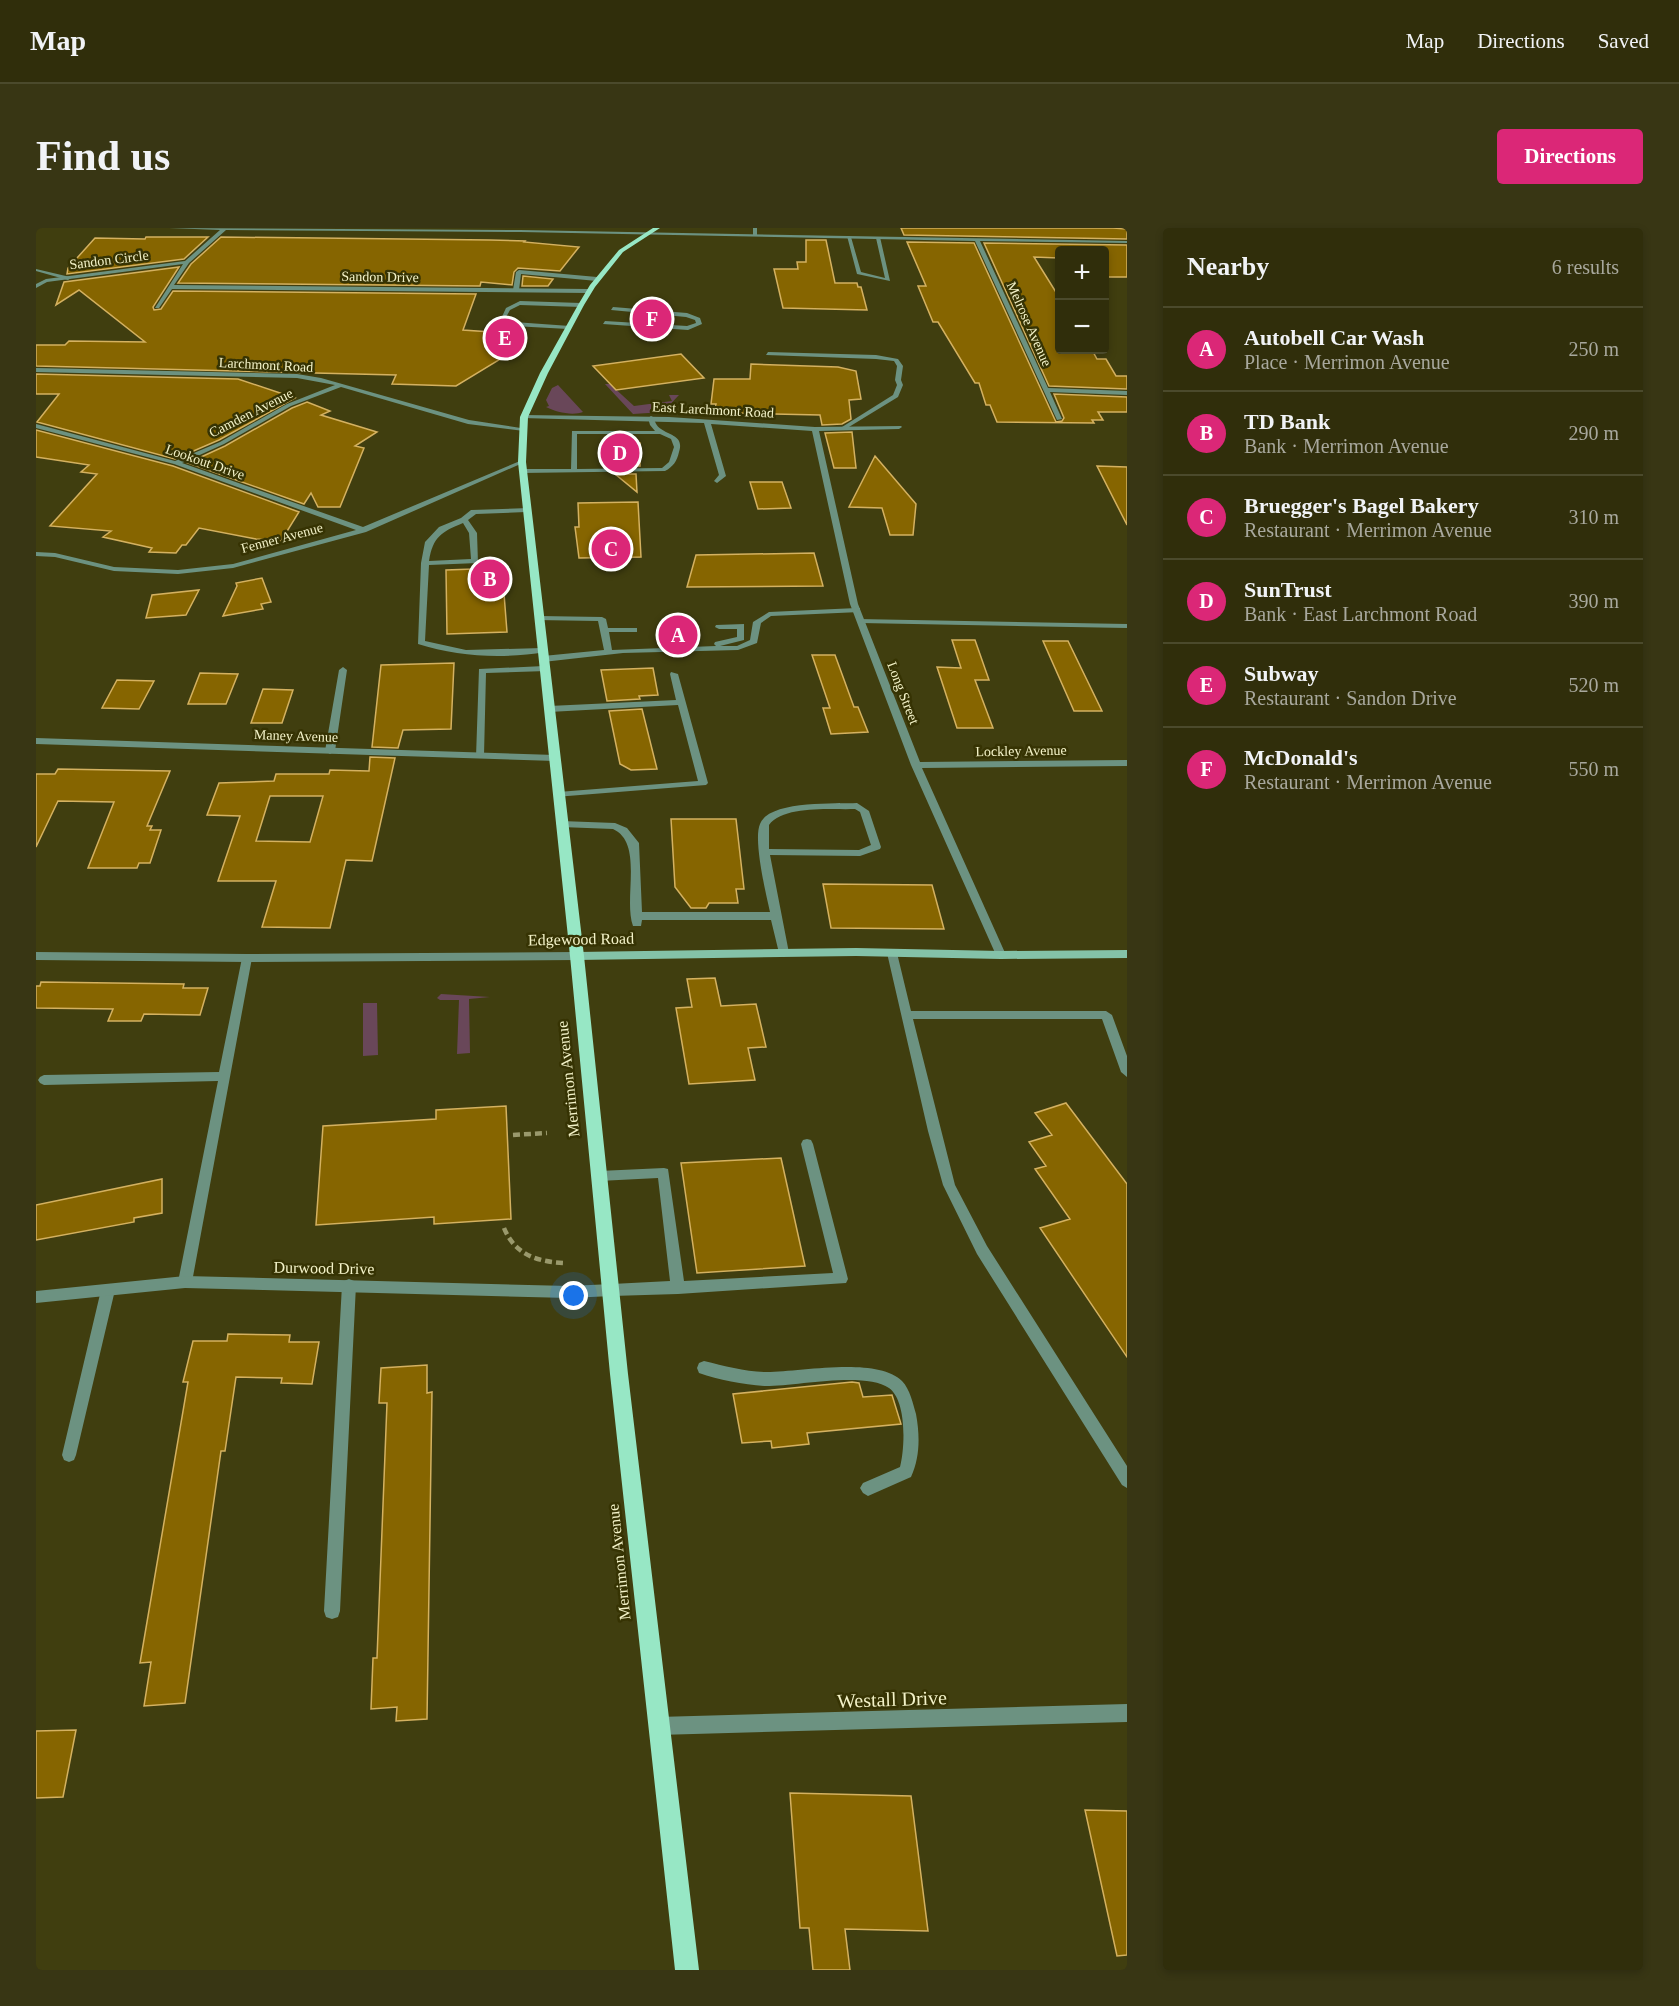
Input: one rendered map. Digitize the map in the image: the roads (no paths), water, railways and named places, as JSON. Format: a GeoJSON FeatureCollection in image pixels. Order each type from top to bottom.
{"type":"FeatureCollection","features":[{"type":"Feature","properties":{"kind":"main road","name":"Merrimon Avenue"},"geometry":{"type":"LineString","coordinates":[[657,228],[621,251],[597,279],[568,327],[524,417],[522,467],[577,956],[619,1374],[687,1970]]}},
{"type":"Feature","properties":{"kind":"street"},"geometry":{"type":"LineString","coordinates":[[171,228],[520,229],[1127,242]]}},
{"type":"Feature","properties":{"kind":"street"},"geometry":{"type":"LineString","coordinates":[[755,228],[755,235]]}},
{"type":"Feature","properties":{"kind":"street"},"geometry":{"type":"LineString","coordinates":[[157,307],[187,262],[224,229]]}},
{"type":"Feature","properties":{"kind":"street"},"geometry":{"type":"LineString","coordinates":[[849,237],[859,273],[888,280],[878,238]]}},
{"type":"Feature","properties":{"kind":"street","name":"Melrose Avenue"},"geometry":{"type":"LineString","coordinates":[[977,239],[1059,418]]}},
{"type":"Feature","properties":{"kind":"street","name":"Sandon Circle"},"geometry":{"type":"LineString","coordinates":[[36,286],[46,281],[187,262]]}},
{"type":"Feature","properties":{"kind":"street"},"geometry":{"type":"LineString","coordinates":[[38,270],[68,278]]}},
{"type":"Feature","properties":{"kind":"street"},"geometry":{"type":"LineString","coordinates":[[516,290],[519,272],[597,279]]}},
{"type":"Feature","properties":{"kind":"street","name":"Sandon Drive"},"geometry":{"type":"LineString","coordinates":[[170,287],[589,291]]}},
{"type":"Feature","properties":{"kind":"street"},"geometry":{"type":"LineString","coordinates":[[568,327],[513,324],[501,320],[512,305],[520,303],[581,305]]}},
{"type":"Feature","properties":{"kind":"street"},"geometry":{"type":"LineString","coordinates":[[605,323],[680,328],[694,327],[699,324],[698,319],[687,315],[613,309]]}},
{"type":"Feature","properties":{"kind":"street"},"geometry":{"type":"LineString","coordinates":[[768,354],[876,357],[896,360],[900,366],[898,380],[900,385],[896,396],[844,428]]}},
{"type":"Feature","properties":{"kind":"street","name":"Larchmont Road"},"geometry":{"type":"LineString","coordinates":[[36,370],[286,376],[319,379],[468,422],[524,429]]}},
{"type":"Feature","properties":{"kind":"street","name":"Camden Avenue"},"geometry":{"type":"LineString","coordinates":[[176,463],[222,443],[289,405],[339,386]]}},
{"type":"Feature","properties":{"kind":"street"},"geometry":{"type":"LineString","coordinates":[[1046,390],[1127,393]]}},
{"type":"Feature","properties":{"kind":"street","name":"East Larchmont Road"},"geometry":{"type":"LineString","coordinates":[[524,417],[651,418],[815,429],[899,427]]}},
{"type":"Feature","properties":{"kind":"street"},"geometry":{"type":"LineString","coordinates":[[573,471],[574,417]]}},
{"type":"Feature","properties":{"kind":"street"},"geometry":{"type":"LineString","coordinates":[[651,418],[652,426],[658,433]]}},
{"type":"Feature","properties":{"kind":"street"},"geometry":{"type":"LineString","coordinates":[[707,421],[723,477],[717,481]]}},
{"type":"Feature","properties":{"kind":"street","name":"Lookout Drive"},"geometry":{"type":"LineString","coordinates":[[36,426],[176,463],[363,530]]}},
{"type":"Feature","properties":{"kind":"street","name":"Long Street"},"geometry":{"type":"LineString","coordinates":[[815,429],[857,610],[916,765],[1001,955]]}},
{"type":"Feature","properties":{"kind":"street"},"geometry":{"type":"LineString","coordinates":[[522,467],[573,471],[663,470],[670,466],[678,447],[676,440],[670,435],[658,433],[574,432]]}},
{"type":"Feature","properties":{"kind":"street","name":"Fenner Avenue"},"geometry":{"type":"LineString","coordinates":[[36,554],[55,555],[114,569],[178,572],[233,566],[363,530],[522,467]]}},
{"type":"Feature","properties":{"kind":"street"},"geometry":{"type":"LineString","coordinates":[[526,510],[474,512],[464,520],[442,530],[428,543],[421,642],[438,649],[458,653],[543,659]]}},
{"type":"Feature","properties":{"kind":"street"},"geometry":{"type":"LineString","coordinates":[[425,563],[475,561],[473,533],[464,520]]}},
{"type":"Feature","properties":{"kind":"street"},"geometry":{"type":"LineString","coordinates":[[479,755],[482,671],[543,659],[623,651],[738,648],[754,641],[757,622],[769,614],[857,610]]}},
{"type":"Feature","properties":{"kind":"street"},"geometry":{"type":"LineString","coordinates":[[539,618],[602,619],[609,653]]}},
{"type":"Feature","properties":{"kind":"street"},"geometry":{"type":"LineString","coordinates":[[861,621],[1127,626]]}},
{"type":"Feature","properties":{"kind":"street"},"geometry":{"type":"LineString","coordinates":[[623,651],[630,646],[724,643],[741,638],[741,626],[719,627]]}},
{"type":"Feature","properties":{"kind":"street"},"geometry":{"type":"LineString","coordinates":[[604,630],[634,630]]}},
{"type":"Feature","properties":{"kind":"street"},"geometry":{"type":"LineString","coordinates":[[330,751],[343,670]]}},
{"type":"Feature","properties":{"kind":"street"},"geometry":{"type":"LineString","coordinates":[[558,795],[703,783],[674,674]]}},
{"type":"Feature","properties":{"kind":"street"},"geometry":{"type":"LineString","coordinates":[[549,710],[682,702]]}},
{"type":"Feature","properties":{"kind":"street","name":"Maney Avenue"},"geometry":{"type":"LineString","coordinates":[[36,741],[555,758]]}},
{"type":"Feature","properties":{"kind":"street","name":"Lockley Avenue"},"geometry":{"type":"LineString","coordinates":[[916,765],[1127,763]]}},
{"type":"Feature","properties":{"kind":"street"},"geometry":{"type":"LineString","coordinates":[[765,852],[860,853],[876,847],[864,811],[857,806],[786,811],[773,815],[764,825],[765,852],[775,916],[784,953]]}},
{"type":"Feature","properties":{"kind":"street"},"geometry":{"type":"LineString","coordinates":[[561,824],[615,826],[624,830],[634,843],[637,919],[775,916]]}},
{"type":"Feature","properties":{"kind":"street","name":"Edgewood Road"},"geometry":{"type":"LineString","coordinates":[[36,956],[247,958],[784,953],[1127,954]]}},
{"type":"Feature","properties":{"kind":"street"},"geometry":{"type":"LineString","coordinates":[[892,953],[950,1185],[982,1250],[1127,1480]]}},
{"type":"Feature","properties":{"kind":"street"},"geometry":{"type":"LineString","coordinates":[[185,1282],[247,958]]}},
{"type":"Feature","properties":{"kind":"street"},"geometry":{"type":"LineString","coordinates":[[907,1015],[1106,1015],[1127,1072]]}},
{"type":"Feature","properties":{"kind":"street"},"geometry":{"type":"LineString","coordinates":[[45,1080],[224,1076]]}},
{"type":"Feature","properties":{"kind":"street","name":"Durwood Drive"},"geometry":{"type":"LineString","coordinates":[[36,1297],[185,1282],[569,1292],[841,1280],[807,1144]]}},
{"type":"Feature","properties":{"kind":"street"},"geometry":{"type":"LineString","coordinates":[[599,1176],[664,1173],[678,1288]]}},
{"type":"Feature","properties":{"kind":"street"},"geometry":{"type":"LineString","coordinates":[[332,1611],[349,1285]]}},
{"type":"Feature","properties":{"kind":"street"},"geometry":{"type":"LineString","coordinates":[[69,1455],[108,1290]]}},
{"type":"Feature","properties":{"kind":"street"},"geometry":{"type":"LineString","coordinates":[[704,1368],[766,1380],[820,1375],[873,1375],[895,1384],[906,1402],[912,1453],[906,1472],[868,1488]]}},
{"type":"Feature","properties":{"kind":"street","name":"Westall Drive"},"geometry":{"type":"LineString","coordinates":[[658,1726],[1127,1713]]}},
{"type":"Feature","properties":{"kind":"place","name":"McDonald's"},"geometry":{"type":"Point","coordinates":[652,319]}},
{"type":"Feature","properties":{"kind":"place","name":"Subway"},"geometry":{"type":"Point","coordinates":[505,338]}},
{"type":"Feature","properties":{"kind":"place","name":"SunTrust"},"geometry":{"type":"Point","coordinates":[620,453]}},
{"type":"Feature","properties":{"kind":"place","name":"Bruegger's Bagel Bakery"},"geometry":{"type":"Point","coordinates":[611,549]}},
{"type":"Feature","properties":{"kind":"place","name":"TD Bank"},"geometry":{"type":"Point","coordinates":[490,579]}},
{"type":"Feature","properties":{"kind":"place","name":"Autobell Car Wash"},"geometry":{"type":"Point","coordinates":[678,635]}}]}
